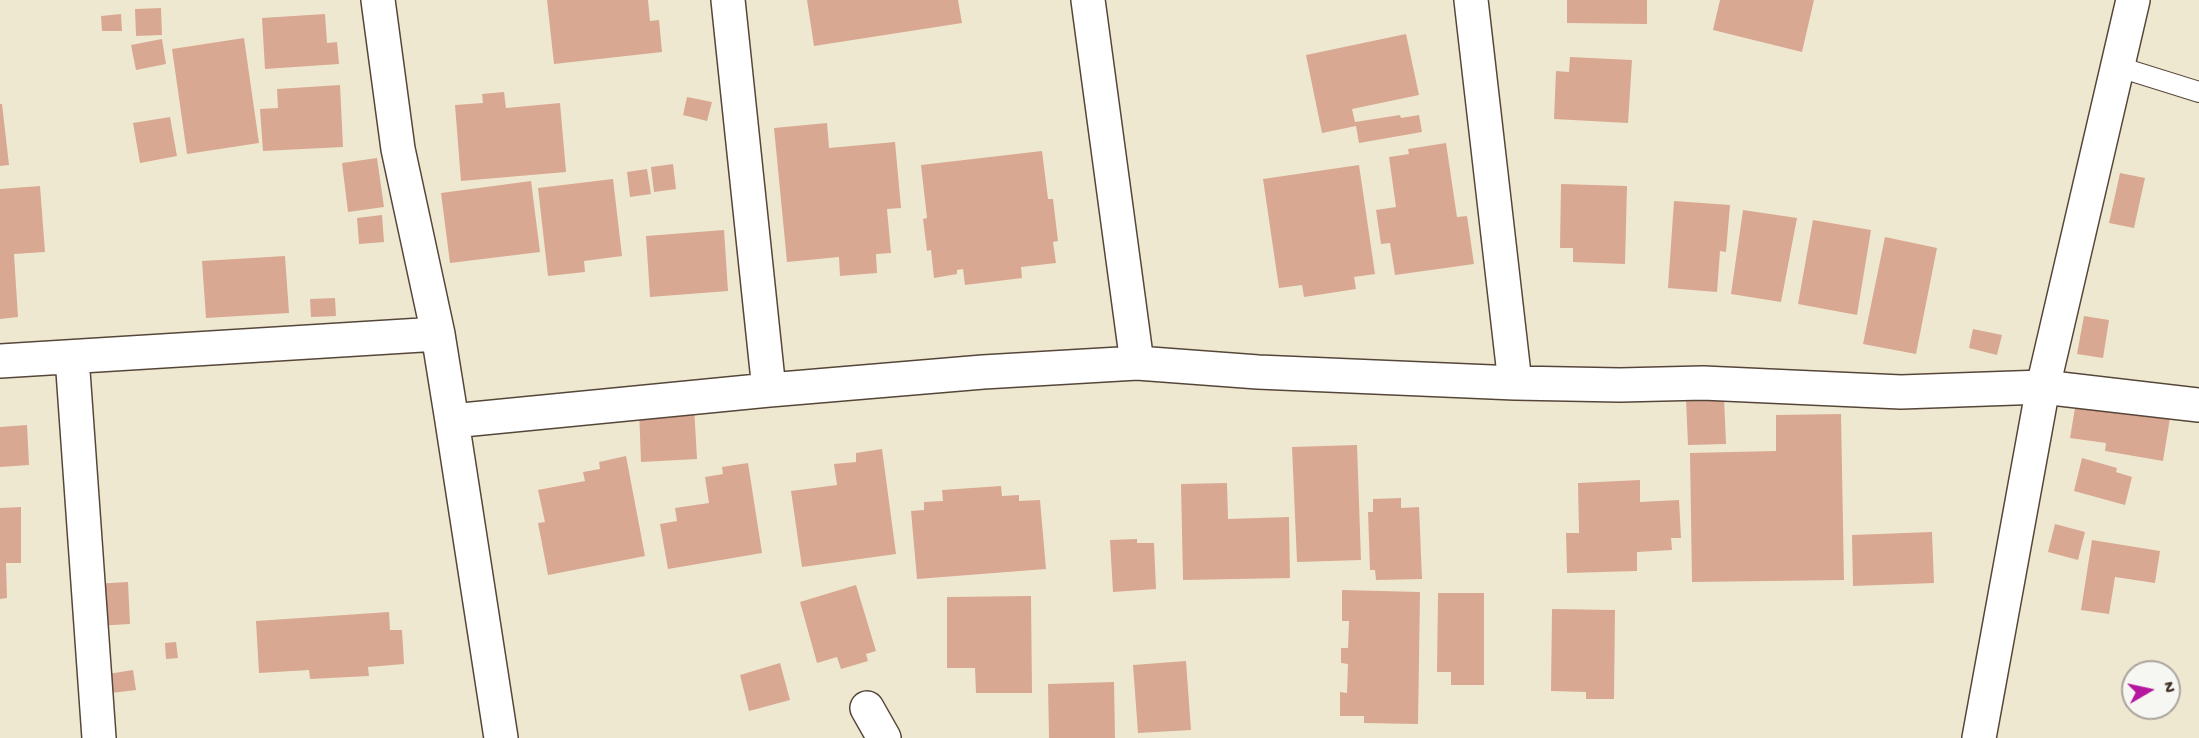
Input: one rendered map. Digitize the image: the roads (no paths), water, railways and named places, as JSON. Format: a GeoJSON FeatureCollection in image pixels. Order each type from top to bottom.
{"type":"FeatureCollection","features":[{"type":"Feature","properties":{"kind":"street"},"geometry":{"type":"LineString","coordinates":[[378,0],[398,148],[438,334],[501,738]]}},
{"type":"Feature","properties":{"kind":"street"},"geometry":{"type":"LineString","coordinates":[[728,0],[769,390]]}},
{"type":"Feature","properties":{"kind":"street"},"geometry":{"type":"LineString","coordinates":[[1088,0],[1137,363]]}},
{"type":"Feature","properties":{"kind":"street"},"geometry":{"type":"LineString","coordinates":[[1471,0],[1515,383]]}},
{"type":"Feature","properties":{"kind":"street"},"geometry":{"type":"LineString","coordinates":[[1979,738],[2043,387],[2133,0]]}},
{"type":"Feature","properties":{"kind":"street"},"geometry":{"type":"LineString","coordinates":[[0,361],[438,334]]}},
{"type":"Feature","properties":{"kind":"street"},"geometry":{"type":"LineString","coordinates":[[72,357],[99,738]]}},
{"type":"Feature","properties":{"kind":"street"},"geometry":{"type":"LineString","coordinates":[[453,422],[769,390],[982,372],[1137,363],[1258,372],[1515,383],[1620,385],[1703,383],[1901,392],[2043,387],[2199,405]]}},
{"type":"Feature","properties":{"kind":"street"},"geometry":{"type":"LineString","coordinates":[[867,708],[884,738]]}},
{"type":"Feature","properties":{"kind":"lane"},"geometry":{"type":"LineString","coordinates":[[2118,68],[2199,92]]}}]}
